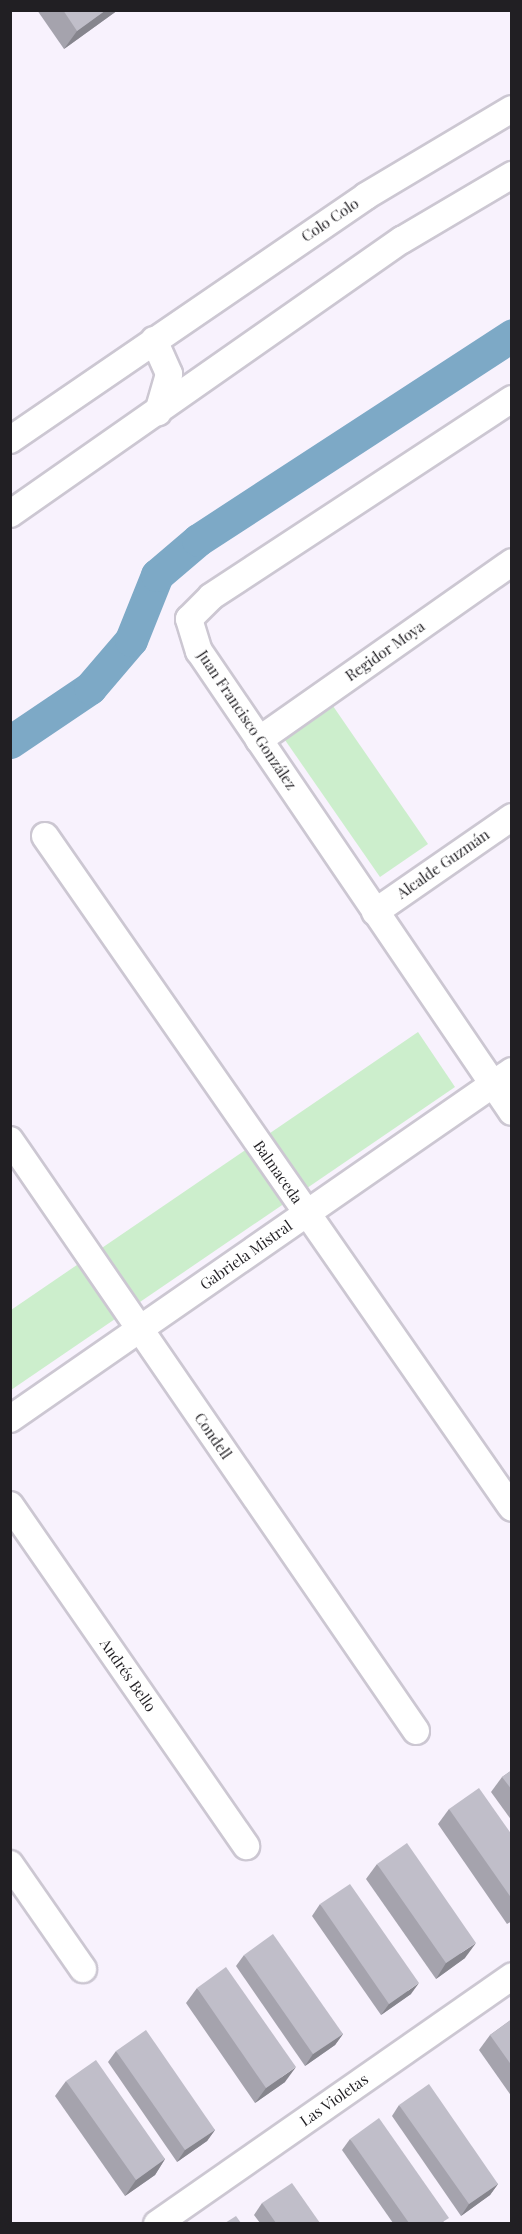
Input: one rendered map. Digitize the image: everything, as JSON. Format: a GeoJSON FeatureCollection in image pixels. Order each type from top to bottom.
{"type":"FeatureCollection","features":[{"type":"Feature","properties":{"kind":"street","name":"Colo Colo"},"geometry":{"type":"LineString","coordinates":[[10,440],[366,196],[512,109]]}},
{"type":"Feature","properties":{"kind":"street"},"geometry":{"type":"LineString","coordinates":[[10,514],[402,240],[512,175]]}},
{"type":"Feature","properties":{"kind":"street"},"geometry":{"type":"LineString","coordinates":[[154,340],[169,374],[158,412]]}},
{"type":"Feature","properties":{"kind":"street","name":"Juan Francisco González"},"geometry":{"type":"LineString","coordinates":[[512,399],[211,597],[189,619],[199,651],[375,912],[502,1077],[512,1112]]}},
{"type":"Feature","properties":{"kind":"street","name":"Regidor Moya"},"geometry":{"type":"LineString","coordinates":[[259,740],[512,562]]}},
{"type":"Feature","properties":{"kind":"street","name":"Alcalde Guzmán"},"geometry":{"type":"LineString","coordinates":[[375,912],[512,817]]}},
{"type":"Feature","properties":{"kind":"street","name":"Balmaceda"},"geometry":{"type":"LineString","coordinates":[[45,837],[512,1508]]}},
{"type":"Feature","properties":{"kind":"street","name":"Gabriela Mistral"},"geometry":{"type":"LineString","coordinates":[[10,1419],[502,1077]]}},
{"type":"Feature","properties":{"kind":"street","name":"Condell"},"geometry":{"type":"LineString","coordinates":[[10,1140],[416,1731]]}},
{"type":"Feature","properties":{"kind":"street","name":"Andrés Bello"},"geometry":{"type":"LineString","coordinates":[[10,1505],[246,1846]]}},
{"type":"Feature","properties":{"kind":"street"},"geometry":{"type":"LineString","coordinates":[[10,1864],[84,1969]]}},
{"type":"Feature","properties":{"kind":"street","name":"Las Violetas"},"geometry":{"type":"LineString","coordinates":[[157,2223],[512,1976]]}},
{"type":"Feature","properties":{"kind":"green space"},"geometry":{"type":"Polygon","coordinates":[[[333,706],[428,844],[380,877],[285,740],[333,706]]]}},
{"type":"Feature","properties":{"kind":"green space"},"geometry":{"type":"Polygon","coordinates":[[[418,1032],[455,1087],[11,1390],[11,1310],[418,1032]]]}},
{"type":"Feature","properties":{"kind":"building"},"geometry":{"type":"Polygon","coordinates":[[[63,10],[106,10],[77,31],[63,10]]]}},
{"type":"Feature","properties":{"kind":"building"},"geometry":{"type":"Polygon","coordinates":[[[512,1770],[512,1790],[502,1777],[512,1770]]]}},
{"type":"Feature","properties":{"kind":"building"},"geometry":{"type":"Polygon","coordinates":[[[479,1788],[512,1835],[512,1899],[449,1809],[479,1788]]]}},
{"type":"Feature","properties":{"kind":"building"},"geometry":{"type":"Polygon","coordinates":[[[407,1843],[476,1943],[446,1963],[377,1864],[407,1843]]]}},
{"type":"Feature","properties":{"kind":"building"},"geometry":{"type":"Polygon","coordinates":[[[350,1884],[419,1983],[389,2004],[320,1904],[350,1884]]]}},
{"type":"Feature","properties":{"kind":"building"},"geometry":{"type":"Polygon","coordinates":[[[273,1934],[343,2034],[313,2054],[244,1955],[273,1934]]]}},
{"type":"Feature","properties":{"kind":"building"},"geometry":{"type":"Polygon","coordinates":[[[226,1967],[296,2067],[266,2088],[197,1988],[226,1967]]]}},
{"type":"Feature","properties":{"kind":"building"},"geometry":{"type":"Polygon","coordinates":[[[512,2019],[512,2066],[490,2035],[512,2019]]]}},
{"type":"Feature","properties":{"kind":"building"},"geometry":{"type":"Polygon","coordinates":[[[146,2030],[215,2130],[185,2150],[116,2051],[146,2030]]]}},
{"type":"Feature","properties":{"kind":"building"},"geometry":{"type":"Polygon","coordinates":[[[96,2060],[165,2159],[136,2180],[66,2081],[96,2060]]]}},
{"type":"Feature","properties":{"kind":"building"},"geometry":{"type":"Polygon","coordinates":[[[429,2084],[498,2184],[469,2204],[399,2105],[429,2084]]]}},
{"type":"Feature","properties":{"kind":"building"},"geometry":{"type":"Polygon","coordinates":[[[379,2118],[449,2218],[441,2223],[409,2223],[350,2139],[379,2118]]]}},
{"type":"Feature","properties":{"kind":"building"},"geometry":{"type":"Polygon","coordinates":[[[292,2183],[320,2223],[276,2223],[262,2203],[292,2183]]]}},
{"type":"Feature","properties":{"kind":"building"},"geometry":{"type":"Polygon","coordinates":[[[236,2216],[241,2223],[225,2223],[236,2216]]]}},
{"type":"Feature","properties":{"kind":"waterway"},"geometry":{"type":"LineString","coordinates":[[10,742],[90,688],[131,640],[157,575],[198,540],[512,335]]}}]}
